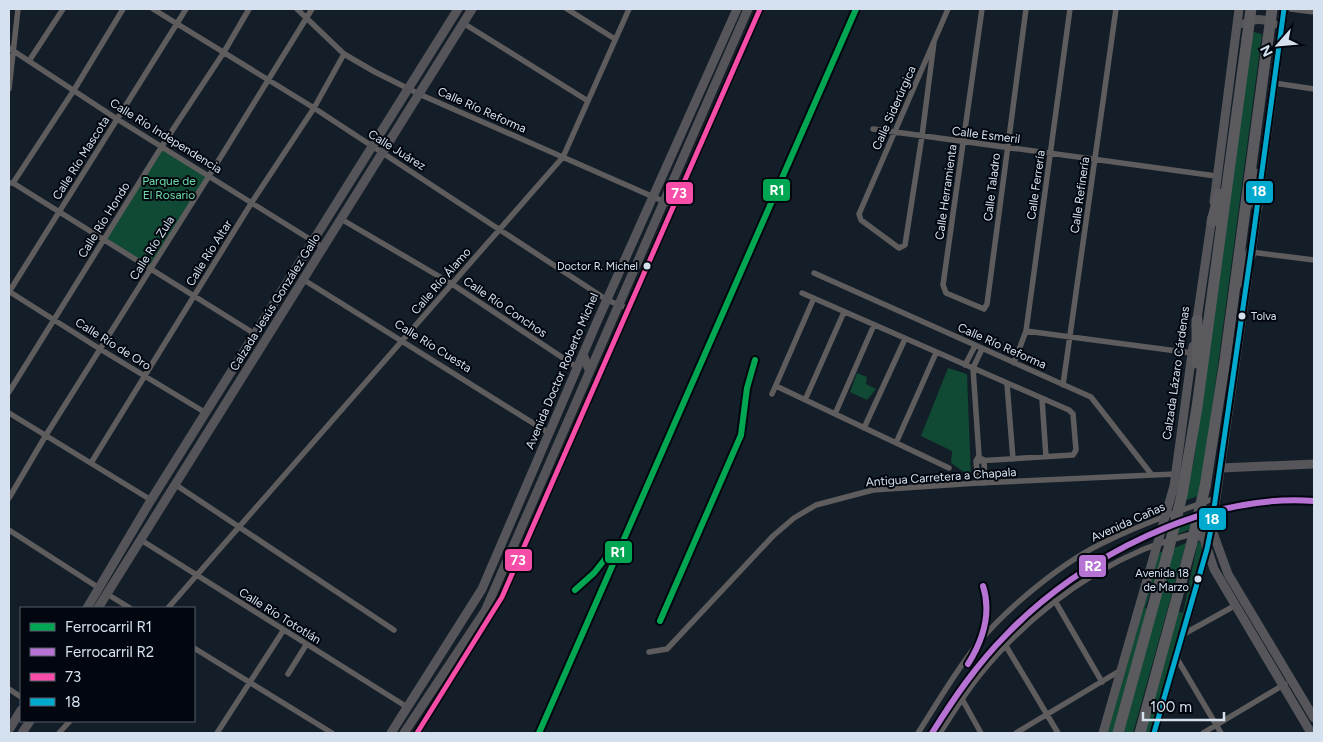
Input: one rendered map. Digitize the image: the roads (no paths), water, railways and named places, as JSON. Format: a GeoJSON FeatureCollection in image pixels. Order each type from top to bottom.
{"type":"FeatureCollection","features":[{"type":"Feature","properties":{"kind":"highway","name":"Calzada Lázaro Cárdenas"},"geometry":{"type":"LineString","coordinates":[[1118,733],[1182,495],[1197,407],[1240,77],[1251,9]]}},
{"type":"Feature","properties":{"kind":"highway"},"geometry":{"type":"LineString","coordinates":[[1140,733],[1191,546],[1205,487],[1225,360],[1272,9]]}},
{"type":"Feature","properties":{"kind":"highway"},"geometry":{"type":"LineString","coordinates":[[1257,207],[1255,181],[1264,66]]}},
{"type":"Feature","properties":{"kind":"highway"},"geometry":{"type":"LineString","coordinates":[[1212,222],[1220,191],[1234,92],[1240,77]]}},
{"type":"Feature","properties":{"kind":"highway"},"geometry":{"type":"LineString","coordinates":[[1225,360],[1243,274],[1251,252]]}},
{"type":"Feature","properties":{"kind":"highway"},"geometry":{"type":"LineString","coordinates":[[1197,320],[1197,407]]}},
{"type":"Feature","properties":{"kind":"main road","name":"Calzada Jesús González Gallo"},"geometry":{"type":"LineString","coordinates":[[98,607],[103,591],[151,500],[458,9]]}},
{"type":"Feature","properties":{"kind":"main road","name":"Calzada Jesús González Gallo"},"geometry":{"type":"LineString","coordinates":[[88,607],[103,591],[141,540],[472,9]]}},
{"type":"Feature","properties":{"kind":"main road","name":"Avenida Doctor Roberto Michel"},"geometry":{"type":"LineString","coordinates":[[391,733],[482,589],[607,300],[737,9]]}},
{"type":"Feature","properties":{"kind":"main road","name":"Avenida Doctor Roberto Michel"},"geometry":{"type":"LineString","coordinates":[[404,733],[485,611],[748,9]]}},
{"type":"Feature","properties":{"kind":"main road"},"geometry":{"type":"LineString","coordinates":[[417,733],[502,597],[760,9]]}},
{"type":"Feature","properties":{"kind":"main road","name":"Calzada Lázaro Cárdenas"},"geometry":{"type":"LineString","coordinates":[[1103,733],[1158,544],[1175,474],[1212,222],[1216,176],[1239,9]]}},
{"type":"Feature","properties":{"kind":"main road"},"geometry":{"type":"LineString","coordinates":[[1154,733],[1207,549],[1211,529],[1284,9]]}},
{"type":"Feature","properties":{"kind":"main road"},"geometry":{"type":"LineString","coordinates":[[1237,31],[1250,20],[1259,19],[1275,24],[1281,31]]}},
{"type":"Feature","properties":{"kind":"main road"},"geometry":{"type":"LineString","coordinates":[[584,354],[589,370]]}},
{"type":"Feature","properties":{"kind":"main road"},"geometry":{"type":"LineString","coordinates":[[560,438],[570,443]]}},
{"type":"Feature","properties":{"kind":"main road"},"geometry":{"type":"LineString","coordinates":[[1221,468],[1314,464]]}},
{"type":"Feature","properties":{"kind":"main road"},"geometry":{"type":"LineString","coordinates":[[162,506],[169,473]]}},
{"type":"Feature","properties":{"kind":"main road"},"geometry":{"type":"LineString","coordinates":[[1211,529],[1228,574],[1314,718]]}},
{"type":"Feature","properties":{"kind":"main road"},"geometry":{"type":"LineString","coordinates":[[1196,533],[1204,539],[1214,569],[1311,733]]}},
{"type":"Feature","properties":{"kind":"main road"},"geometry":{"type":"LineString","coordinates":[[437,660],[448,667]]}},
{"type":"Feature","properties":{"kind":"main road"},"geometry":{"type":"LineString","coordinates":[[9,730],[20,712]]}},
{"type":"Feature","properties":{"kind":"main road"},"geometry":{"type":"LineString","coordinates":[[22,733],[29,722]]}},
{"type":"Feature","properties":{"kind":"street"},"geometry":{"type":"LineString","coordinates":[[9,89],[11,50],[18,9]]}},
{"type":"Feature","properties":{"kind":"street"},"geometry":{"type":"LineString","coordinates":[[29,61],[63,9]]}},
{"type":"Feature","properties":{"kind":"street"},"geometry":{"type":"LineString","coordinates":[[123,9],[74,90],[11,183],[254,334]]}},
{"type":"Feature","properties":{"kind":"street","name":"Calle Juárez"},"geometry":{"type":"LineString","coordinates":[[153,9],[268,79],[372,147],[383,152],[607,300],[629,309]]}},
{"type":"Feature","properties":{"kind":"street","name":"Calle Río Mascota"},"geometry":{"type":"LineString","coordinates":[[9,292],[186,9]]}},
{"type":"Feature","properties":{"kind":"street","name":"Calle Río Hondo"},"geometry":{"type":"LineString","coordinates":[[9,392],[162,146],[224,52],[249,9]]}},
{"type":"Feature","properties":{"kind":"street","name":"Calle Río Reforma"},"geometry":{"type":"LineString","coordinates":[[296,9],[344,54],[375,72],[419,94],[674,206]]}},
{"type":"Feature","properties":{"kind":"street","name":"Calle Río Zula"},"geometry":{"type":"LineString","coordinates":[[9,498],[46,435],[210,176],[312,9]]}},
{"type":"Feature","properties":{"kind":"street"},"geometry":{"type":"LineString","coordinates":[[567,9],[615,39]]}},
{"type":"Feature","properties":{"kind":"street","name":"Calle Río Álamo"},"geometry":{"type":"LineString","coordinates":[[169,607],[563,157],[628,9]]}},
{"type":"Feature","properties":{"kind":"street","name":"Calle Siderúrgica"},"geometry":{"type":"LineString","coordinates":[[922,136],[905,245],[902,248],[897,248],[861,220],[859,216],[948,9]]}},
{"type":"Feature","properties":{"kind":"street","name":"Calle Herramienta"},"geometry":{"type":"LineString","coordinates":[[982,9],[944,289],[946,293],[986,308]]}},
{"type":"Feature","properties":{"kind":"street","name":"Calle Taladro"},"geometry":{"type":"LineString","coordinates":[[986,308],[1026,9]]}},
{"type":"Feature","properties":{"kind":"street","name":"Calle Ferrería"},"geometry":{"type":"LineString","coordinates":[[1014,363],[1026,331],[1070,9]]}},
{"type":"Feature","properties":{"kind":"street","name":"Calle Refinería"},"geometry":{"type":"LineString","coordinates":[[1063,385],[1116,9]]}},
{"type":"Feature","properties":{"kind":"street"},"geometry":{"type":"LineString","coordinates":[[1291,9],[1314,12]]}},
{"type":"Feature","properties":{"kind":"street"},"geometry":{"type":"LineString","coordinates":[[463,23],[588,101]]}},
{"type":"Feature","properties":{"kind":"street"},"geometry":{"type":"LineString","coordinates":[[922,136],[934,42]]}},
{"type":"Feature","properties":{"kind":"street","name":"Calle Río Independencia"},"geometry":{"type":"LineString","coordinates":[[11,50],[324,248]]}},
{"type":"Feature","properties":{"kind":"street","name":"Calle Río Altar"},"geometry":{"type":"LineString","coordinates":[[91,463],[252,202],[314,108],[344,54]]}},
{"type":"Feature","properties":{"kind":"street"},"geometry":{"type":"LineString","coordinates":[[1274,83],[1314,89]]}},
{"type":"Feature","properties":{"kind":"street","name":"Calle Esmeril"},"geometry":{"type":"LineString","coordinates":[[873,129],[1216,176]]}},
{"type":"Feature","properties":{"kind":"street","name":"Calle Río Conchos"},"geometry":{"type":"LineString","coordinates":[[341,219],[452,284],[578,368]]}},
{"type":"Feature","properties":{"kind":"street"},"geometry":{"type":"LineString","coordinates":[[1251,252],[1314,260]]}},
{"type":"Feature","properties":{"kind":"street","name":"Calle Río Reforma"},"geometry":{"type":"LineString","coordinates":[[814,273],[1091,397],[1152,475]]}},
{"type":"Feature","properties":{"kind":"street","name":"Calle Río Cuesta"},"geometry":{"type":"LineString","coordinates":[[304,280],[549,433]]}},
{"type":"Feature","properties":{"kind":"street","name":"Calle Río de Oro"},"geometry":{"type":"LineString","coordinates":[[9,292],[206,413]]}},
{"type":"Feature","properties":{"kind":"street"},"geometry":{"type":"LineString","coordinates":[[802,293],[1071,412],[1074,417],[1076,450],[1071,456],[980,459]]}},
{"type":"Feature","properties":{"kind":"street"},"geometry":{"type":"LineString","coordinates":[[772,394],[814,298]]}},
{"type":"Feature","properties":{"kind":"street"},"geometry":{"type":"LineString","coordinates":[[805,400],[844,312]]}},
{"type":"Feature","properties":{"kind":"street"},"geometry":{"type":"LineString","coordinates":[[835,414],[874,325]]}},
{"type":"Feature","properties":{"kind":"street"},"geometry":{"type":"LineString","coordinates":[[1026,331],[1192,353]]}},
{"type":"Feature","properties":{"kind":"street"},"geometry":{"type":"LineString","coordinates":[[864,428],[905,339]]}},
{"type":"Feature","properties":{"kind":"street"},"geometry":{"type":"LineString","coordinates":[[966,365],[975,346]]}},
{"type":"Feature","properties":{"kind":"street"},"geometry":{"type":"LineString","coordinates":[[982,349],[972,368],[980,459],[985,483]]}},
{"type":"Feature","properties":{"kind":"street"},"geometry":{"type":"LineString","coordinates":[[896,443],[936,353]]}},
{"type":"Feature","properties":{"kind":"street"},"geometry":{"type":"LineString","coordinates":[[1007,384],[1013,459]]}},
{"type":"Feature","properties":{"kind":"street"},"geometry":{"type":"LineString","coordinates":[[776,386],[949,468]]}},
{"type":"Feature","properties":{"kind":"street"},"geometry":{"type":"LineString","coordinates":[[1042,399],[1046,457]]}},
{"type":"Feature","properties":{"kind":"street"},"geometry":{"type":"LineString","coordinates":[[9,413],[151,500]]}},
{"type":"Feature","properties":{"kind":"street"},"geometry":{"type":"LineString","coordinates":[[978,483],[980,459]]}},
{"type":"Feature","properties":{"kind":"street","name":"Antigua Carretera a Chapala"},"geometry":{"type":"LineString","coordinates":[[649,652],[667,649],[773,536],[804,511],[816,505],[874,490],[1175,474]]}},
{"type":"Feature","properties":{"kind":"street"},"geometry":{"type":"LineString","coordinates":[[176,485],[394,630]]}},
{"type":"Feature","properties":{"kind":"street","name":"Avenida Cañas"},"geometry":{"type":"LineString","coordinates":[[918,733],[964,661],[981,640],[1033,590],[1105,541],[1166,515],[1216,498]]}},
{"type":"Feature","properties":{"kind":"street"},"geometry":{"type":"LineString","coordinates":[[940,733],[979,676],[1035,617],[1082,582],[1113,563],[1158,544],[1211,529]]}},
{"type":"Feature","properties":{"kind":"street"},"geometry":{"type":"LineString","coordinates":[[9,530],[128,607]]}},
{"type":"Feature","properties":{"kind":"street","name":"Calle Río Tototlán"},"geometry":{"type":"LineString","coordinates":[[141,540],[407,707]]}},
{"type":"Feature","properties":{"kind":"street"},"geometry":{"type":"LineString","coordinates":[[1055,602],[1102,682]]}},
{"type":"Feature","properties":{"kind":"street"},"geometry":{"type":"LineString","coordinates":[[1182,635],[1236,605]]}},
{"type":"Feature","properties":{"kind":"street"},"geometry":{"type":"LineString","coordinates":[[217,733],[284,631]]}},
{"type":"Feature","properties":{"kind":"street"},"geometry":{"type":"LineString","coordinates":[[288,674],[306,645]]}},
{"type":"Feature","properties":{"kind":"street"},"geometry":{"type":"LineString","coordinates":[[1006,646],[1058,733]]}},
{"type":"Feature","properties":{"kind":"street"},"geometry":{"type":"LineString","coordinates":[[195,649],[332,733]]}},
{"type":"Feature","properties":{"kind":"street"},"geometry":{"type":"LineString","coordinates":[[1176,657],[1221,733]]}},
{"type":"Feature","properties":{"kind":"street"},"geometry":{"type":"LineString","coordinates":[[1016,733],[1122,670]]}},
{"type":"Feature","properties":{"kind":"street"},"geometry":{"type":"LineString","coordinates":[[1203,733],[1292,680]]}},
{"type":"Feature","properties":{"kind":"street"},"geometry":{"type":"LineString","coordinates":[[9,690],[20,696]]}},
{"type":"Feature","properties":{"kind":"street"},"geometry":{"type":"LineString","coordinates":[[962,700],[981,733]]}},
{"type":"Feature","properties":{"kind":"street"},"geometry":{"type":"LineString","coordinates":[[59,733],[69,722]]}},
{"type":"Feature","properties":{"kind":"rail line","name":"R1"},"geometry":{"type":"LineString","coordinates":[[539,733],[856,9]]}},
{"type":"Feature","properties":{"kind":"rail line","name":"R1"},"geometry":{"type":"LineString","coordinates":[[660,621],[741,435],[747,388],[755,360]]}},
{"type":"Feature","properties":{"kind":"rail line","name":"R2"},"geometry":{"type":"LineString","coordinates":[[932,733],[966,682],[1007,634],[1037,606],[1071,580],[1108,556],[1147,536],[1188,519],[1230,508],[1273,501],[1314,501]]}},
{"type":"Feature","properties":{"kind":"rail line","name":"R1"},"geometry":{"type":"LineString","coordinates":[[575,590],[594,573],[609,554]]}},
{"type":"Feature","properties":{"kind":"rail line","name":"R2"},"geometry":{"type":"LineString","coordinates":[[968,664],[982,636],[986,617],[986,596],[983,586]]}},
{"type":"Feature","properties":{"kind":"place","name":"Doctor R. Michel"},"geometry":{"type":"Point","coordinates":[647,266]}},
{"type":"Feature","properties":{"kind":"place","name":"Tolva"},"geometry":{"type":"Point","coordinates":[1242,316]}},
{"type":"Feature","properties":{"kind":"place","name":"Avenida 18 de Marzo"},"geometry":{"type":"Point","coordinates":[1198,579]}},
{"type":"Feature","properties":{"kind":"park label","name":"Parque de El Rosario"},"geometry":{"type":"Point","coordinates":[169,188]}}]}
